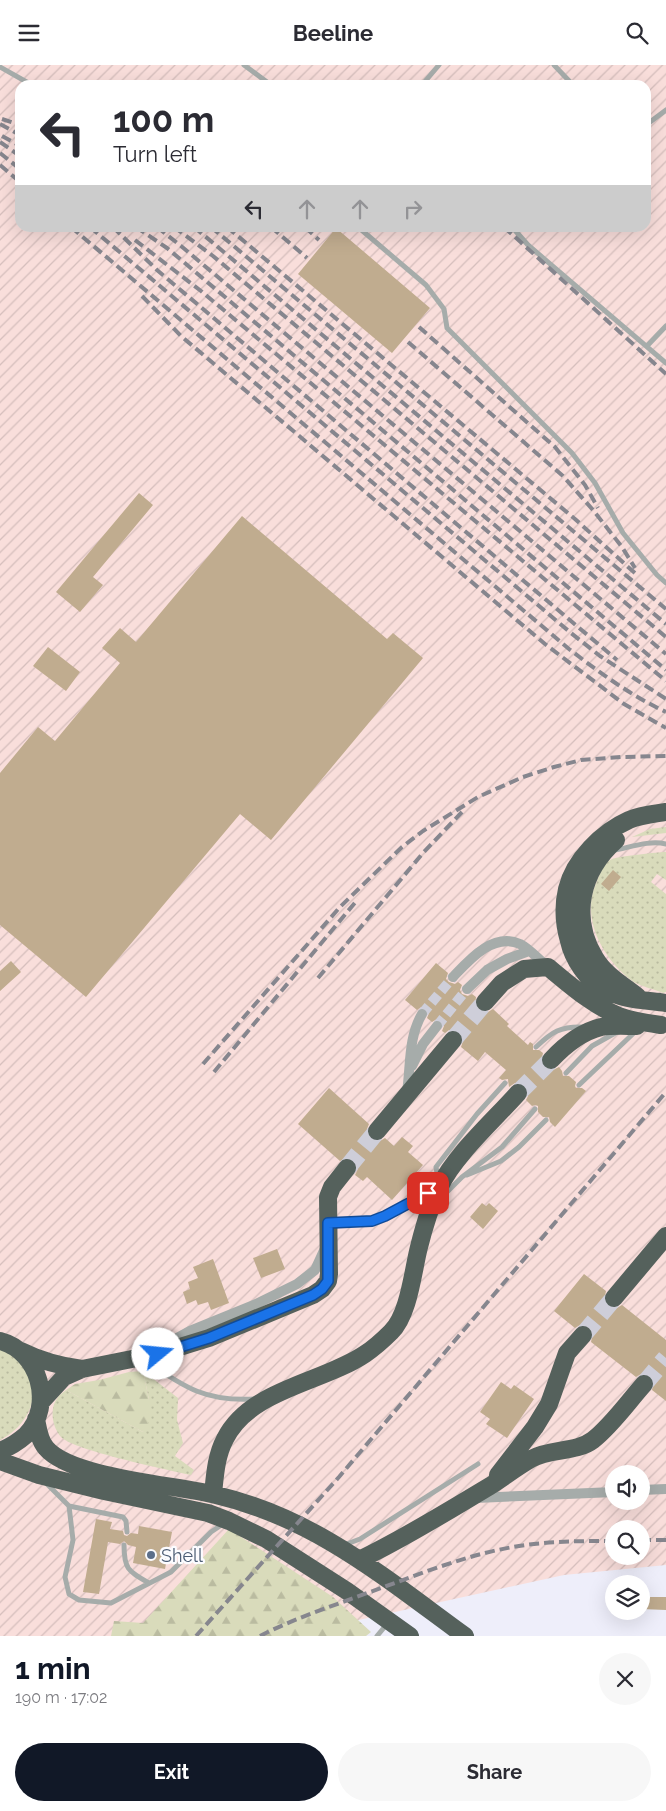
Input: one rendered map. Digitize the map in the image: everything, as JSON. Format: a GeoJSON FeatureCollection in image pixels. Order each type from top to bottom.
{"type":"FeatureCollection","features":[{"type":"Feature","properties":{"kind":"highway"},"geometry":{"type":"LineString","coordinates":[[666,812],[631,819],[600,839],[589,850],[573,873],[567,887],[564,905],[566,930],[571,951],[591,979],[603,989],[624,997],[666,1003]]}},
{"type":"Feature","properties":{"kind":"highway"},"geometry":{"type":"LineString","coordinates":[[642,1000],[607,973],[595,959],[587,942],[582,924],[581,903],[589,873],[603,852],[628,831],[666,816]]}},
{"type":"Feature","properties":{"kind":"highway"},"geometry":{"type":"LineString","coordinates":[[485,1002],[502,983],[524,969],[548,967],[590,1001],[604,1009],[632,1020],[663,1025]]}},
{"type":"Feature","properties":{"kind":"highway"},"geometry":{"type":"LineString","coordinates":[[550,1060],[579,1036],[601,1027],[663,1025]]}},
{"type":"Feature","properties":{"kind":"highway"},"geometry":{"type":"LineString","coordinates":[[377,1131],[453,1040]]}},
{"type":"Feature","properties":{"kind":"highway"},"geometry":{"type":"LineString","coordinates":[[214,1494],[216,1466],[226,1437],[236,1423],[255,1406],[269,1398],[337,1369],[365,1354],[393,1330],[405,1308],[419,1247],[439,1187],[511,1088]]}},
{"type":"Feature","properties":{"kind":"highway"},"geometry":{"type":"LineString","coordinates":[[41,1402],[64,1377],[82,1369],[150,1356],[209,1338],[291,1305],[322,1289],[328,1281],[328,1197],[332,1187],[347,1168]]}},
{"type":"Feature","properties":{"kind":"highway"},"geometry":{"type":"LineString","coordinates":[[614,1298],[666,1236]]}},
{"type":"Feature","properties":{"kind":"highway"},"geometry":{"type":"LineString","coordinates":[[490,1485],[535,1427],[549,1403],[567,1353],[582,1335]]}},
{"type":"Feature","properties":{"kind":"highway"},"geometry":{"type":"LineString","coordinates":[[0,1341],[38,1359],[82,1369]]}},
{"type":"Feature","properties":{"kind":"highway"},"geometry":{"type":"LineString","coordinates":[[0,1451],[14,1445],[27,1434],[36,1419],[41,1402],[36,1372],[28,1359],[18,1349]]}},
{"type":"Feature","properties":{"kind":"highway"},"geometry":{"type":"LineString","coordinates":[[361,1559],[384,1548],[468,1499],[532,1458],[591,1441],[644,1384]]}},
{"type":"Feature","properties":{"kind":"highway"},"geometry":{"type":"LineString","coordinates":[[36,1419],[39,1437],[44,1446],[53,1455],[67,1463],[112,1475],[214,1494],[243,1501],[275,1513],[340,1546],[361,1559],[465,1636]]}},
{"type":"Feature","properties":{"kind":"highway"},"geometry":{"type":"LineString","coordinates":[[0,1461],[39,1475],[190,1509],[229,1521],[266,1539],[347,1591],[410,1636]]}},
{"type":"Feature","properties":{"kind":"street"},"geometry":{"type":"LineString","coordinates":[[453,977],[470,959],[484,948],[509,941],[520,944],[548,967]]}},
{"type":"Feature","properties":{"kind":"street"},"geometry":{"type":"LineString","coordinates":[[467,989],[487,970],[507,959],[529,951]]}},
{"type":"Feature","properties":{"kind":"street"},"geometry":{"type":"LineString","coordinates":[[406,1098],[410,1069],[410,1045],[415,1026],[422,1014]]}},
{"type":"Feature","properties":{"kind":"street"},"geometry":{"type":"LineString","coordinates":[[410,1069],[423,1044],[437,1027]]}},
{"type":"Feature","properties":{"kind":"street"},"geometry":{"type":"LineString","coordinates":[[650,1490],[665,1489]]}},
{"type":"Feature","properties":{"kind":"street"},"geometry":{"type":"LineString","coordinates":[[468,1499],[605,1491]]}},
{"type":"Feature","properties":{"kind":"lane"},"geometry":{"type":"LineString","coordinates":[[244,65],[264,80]]}},
{"type":"Feature","properties":{"kind":"lane"},"geometry":{"type":"LineString","coordinates":[[426,80],[439,65]]}},
{"type":"Feature","properties":{"kind":"lane"},"geometry":{"type":"LineString","coordinates":[[554,65],[568,80]]}},
{"type":"Feature","properties":{"kind":"lane"},"geometry":{"type":"LineString","coordinates":[[0,67],[23,80]]}},
{"type":"Feature","properties":{"kind":"lane"},"geometry":{"type":"LineString","coordinates":[[651,122],[666,111]]}},
{"type":"Feature","properties":{"kind":"lane"},"geometry":{"type":"LineString","coordinates":[[364,232],[426,285],[444,309],[447,328],[572,453],[595,483],[623,533],[657,575],[666,583]]}},
{"type":"Feature","properties":{"kind":"lane"},"geometry":{"type":"LineString","coordinates":[[516,232],[528,245],[666,363]]}},
{"type":"Feature","properties":{"kind":"lane"},"geometry":{"type":"LineString","coordinates":[[647,346],[666,326]]}},
{"type":"Feature","properties":{"kind":"lane"},"geometry":{"type":"LineString","coordinates":[[603,852],[645,844],[661,843],[666,845]]}},
{"type":"Feature","properties":{"kind":"lane"},"geometry":{"type":"LineString","coordinates":[[566,1073],[592,1046],[607,1037],[635,1026]]}},
{"type":"Feature","properties":{"kind":"lane"},"geometry":{"type":"LineString","coordinates":[[579,1085],[635,1026]]}},
{"type":"Feature","properties":{"kind":"lane"},"geometry":{"type":"LineString","coordinates":[[536,1047],[552,1033],[564,1028],[601,1027]]}},
{"type":"Feature","properties":{"kind":"lane"},"geometry":{"type":"LineString","coordinates":[[431,1211],[447,1191],[462,1177],[502,1147],[535,1109]]}},
{"type":"Feature","properties":{"kind":"lane"},"geometry":{"type":"LineString","coordinates":[[462,1177],[501,1161],[519,1147],[546,1120]]}},
{"type":"Feature","properties":{"kind":"lane"},"geometry":{"type":"LineString","coordinates":[[328,1223],[372,1221],[409,1204],[439,1187]]}},
{"type":"Feature","properties":{"kind":"lane"},"geometry":{"type":"LineString","coordinates":[[150,1356],[198,1393],[221,1399],[269,1398]]}},
{"type":"Feature","properties":{"kind":"lane"},"geometry":{"type":"LineString","coordinates":[[340,1546],[360,1539],[478,1464]]}},
{"type":"Feature","properties":{"kind":"lane"},"geometry":{"type":"LineString","coordinates":[[39,1475],[69,1506],[122,1517],[126,1521],[126,1532]]}},
{"type":"Feature","properties":{"kind":"lane"},"geometry":{"type":"LineString","coordinates":[[69,1506],[73,1540],[65,1577],[69,1594],[79,1600],[111,1603],[171,1572],[211,1532],[229,1521]]}},
{"type":"Feature","properties":{"kind":"lane"},"geometry":{"type":"LineString","coordinates":[[124,1545],[124,1562],[133,1575],[148,1583]]}},
{"type":"Feature","properties":{"kind":"lane"},"geometry":{"type":"LineString","coordinates":[[377,1636],[389,1622]]}},
{"type":"Feature","properties":{"kind":"shaded area"},"geometry":{"type":"Polygon","coordinates":[[[0,65],[666,65],[666,1565],[564,1575],[345,1623],[324,1636],[0,1636],[0,65]]]}},
{"type":"Feature","properties":{"kind":"green space"},"geometry":{"type":"Polygon","coordinates":[[[666,827],[666,833],[632,837],[650,829],[666,827]]]}},
{"type":"Feature","properties":{"kind":"green space"},"geometry":{"type":"Polygon","coordinates":[[[666,852],[666,880],[657,874],[651,882],[666,894],[666,992],[663,993],[634,982],[623,974],[605,952],[598,940],[594,926],[591,913],[591,899],[601,871],[610,860],[620,857],[666,852]]]}},
{"type":"Feature","properties":{"kind":"green space"},"geometry":{"type":"Polygon","coordinates":[[[0,1348],[21,1363],[31,1382],[33,1392],[32,1402],[24,1420],[9,1435],[0,1440],[0,1348]]]}},
{"type":"Feature","properties":{"kind":"green space"},"geometry":{"type":"Polygon","coordinates":[[[143,1371],[178,1398],[177,1420],[183,1443],[175,1456],[194,1470],[191,1475],[83,1448],[61,1437],[55,1428],[53,1406],[58,1397],[66,1390],[143,1432],[149,1400],[143,1371]]]}},
{"type":"Feature","properties":{"kind":"green space"},"geometry":{"type":"Polygon","coordinates":[[[143,1371],[149,1400],[150,1420],[143,1432],[66,1390],[75,1384],[129,1372],[143,1371]]]}},
{"type":"Feature","properties":{"kind":"green space"},"geometry":{"type":"Polygon","coordinates":[[[229,1529],[333,1597],[371,1632],[366,1636],[111,1636],[114,1621],[143,1623],[229,1529]]]}},
{"type":"Feature","properties":{"kind":"building"},"geometry":{"type":"Polygon","coordinates":[[[333,232],[341,232],[430,308],[392,353],[298,274],[333,232]]]}},
{"type":"Feature","properties":{"kind":"building"},"geometry":{"type":"Polygon","coordinates":[[[139,493],[153,505],[93,577],[103,585],[80,612],[56,592],[139,493]]]}},
{"type":"Feature","properties":{"kind":"building"},"geometry":{"type":"Polygon","coordinates":[[[242,516],[387,639],[393,633],[423,658],[271,840],[240,814],[86,997],[0,925],[0,773],[38,727],[55,741],[120,663],[102,648],[120,628],[136,642],[242,516]]]}},
{"type":"Feature","properties":{"kind":"building"},"geometry":{"type":"Polygon","coordinates":[[[48,647],[80,672],[66,691],[33,666],[48,647]]]}},
{"type":"Feature","properties":{"kind":"building"},"geometry":{"type":"Polygon","coordinates":[[[613,870],[621,877],[609,891],[601,884],[613,870]]]}},
{"type":"Feature","properties":{"kind":"building"},"geometry":{"type":"Polygon","coordinates":[[[11,961],[21,972],[0,991],[0,971],[11,961]]]}},
{"type":"Feature","properties":{"kind":"building"},"geometry":{"type":"Polygon","coordinates":[[[436,963],[448,973],[446,979],[449,982],[455,984],[458,982],[462,985],[460,990],[462,994],[468,996],[472,994],[476,997],[475,1005],[478,1010],[488,1012],[493,1009],[509,1024],[507,1026],[528,1045],[530,1042],[533,1044],[533,1050],[539,1050],[543,1053],[541,1062],[544,1068],[553,1070],[559,1067],[563,1076],[569,1076],[576,1082],[576,1088],[582,1088],[586,1091],[555,1127],[550,1122],[549,1117],[543,1117],[538,1112],[538,1106],[532,1106],[526,1100],[528,1090],[525,1085],[515,1083],[509,1087],[508,1079],[502,1080],[499,1078],[506,1070],[485,1052],[478,1061],[461,1047],[463,1041],[460,1032],[449,1030],[445,1033],[442,1031],[444,1026],[442,1021],[437,1019],[432,1022],[427,1018],[429,1013],[425,1008],[421,1007],[417,1010],[405,1000],[436,963]]]}},
{"type":"Feature","properties":{"kind":"building"},"geometry":{"type":"Polygon","coordinates":[[[329,1088],[369,1124],[367,1134],[371,1139],[380,1141],[385,1138],[394,1146],[402,1137],[413,1146],[408,1152],[423,1165],[392,1200],[367,1177],[363,1181],[355,1175],[358,1169],[354,1160],[348,1157],[340,1161],[298,1124],[329,1088]]]}},
{"type":"Feature","properties":{"kind":"building"},"geometry":{"type":"Polygon","coordinates":[[[482,1203],[486,1206],[489,1203],[498,1211],[483,1229],[470,1217],[482,1203]]]}},
{"type":"Feature","properties":{"kind":"building"},"geometry":{"type":"Polygon","coordinates":[[[277,1249],[285,1269],[261,1278],[253,1258],[277,1249]]]}},
{"type":"Feature","properties":{"kind":"building"},"geometry":{"type":"Polygon","coordinates":[[[213,1259],[229,1303],[211,1310],[208,1302],[198,1305],[196,1300],[187,1304],[183,1292],[190,1289],[188,1282],[198,1278],[193,1267],[213,1259]]]}},
{"type":"Feature","properties":{"kind":"building"},"geometry":{"type":"Polygon","coordinates":[[[584,1274],[606,1291],[604,1301],[608,1306],[617,1308],[622,1305],[666,1340],[666,1401],[652,1390],[654,1381],[651,1376],[641,1374],[636,1377],[591,1342],[593,1332],[590,1327],[580,1325],[575,1328],[554,1311],[584,1274]]]}},
{"type":"Feature","properties":{"kind":"building"},"geometry":{"type":"Polygon","coordinates":[[[501,1382],[511,1389],[514,1385],[534,1399],[507,1438],[486,1424],[490,1419],[480,1412],[501,1382]]]}},
{"type":"Feature","properties":{"kind":"building"},"geometry":{"type":"Polygon","coordinates":[[[96,1519],[112,1522],[110,1529],[123,1531],[124,1535],[127,1536],[131,1533],[138,1534],[139,1526],[172,1532],[165,1569],[133,1563],[136,1547],[128,1545],[124,1541],[120,1544],[108,1542],[99,1594],[83,1592],[96,1519]]]}},
{"type":"Feature","properties":{"kind":"building"},"geometry":{"type":"Polygon","coordinates":[[[650,1597],[666,1597],[666,1610],[650,1609],[650,1597]]]}},
{"type":"Feature","properties":{"kind":"tunnel"},"geometry":{"type":"LineString","coordinates":[[422,1014],[453,977]]}},
{"type":"Feature","properties":{"kind":"tunnel"},"geometry":{"type":"LineString","coordinates":[[437,1026],[467,989]]}},
{"type":"Feature","properties":{"kind":"tunnel"},"geometry":{"type":"LineString","coordinates":[[453,1040],[485,1002]]}},
{"type":"Feature","properties":{"kind":"tunnel"},"geometry":{"type":"LineString","coordinates":[[518,1093],[551,1060]]}},
{"type":"Feature","properties":{"kind":"tunnel"},"geometry":{"type":"LineString","coordinates":[[347,1168],[377,1131]]}},
{"type":"Feature","properties":{"kind":"tunnel"},"geometry":{"type":"LineString","coordinates":[[583,1335],[614,1298]]}},
{"type":"Feature","properties":{"kind":"tunnel"},"geometry":{"type":"LineString","coordinates":[[644,1384],[666,1358]]}},
{"type":"Feature","properties":{"kind":"railway"},"geometry":{"type":"LineString","coordinates":[[2,119],[15,123]]}},
{"type":"Feature","properties":{"kind":"railway"},"geometry":{"type":"LineString","coordinates":[[0,124],[15,132]]}},
{"type":"Feature","properties":{"kind":"railway"},"geometry":{"type":"LineString","coordinates":[[2,136],[15,143]]}},
{"type":"Feature","properties":{"kind":"railway"},"geometry":{"type":"LineString","coordinates":[[0,142],[15,152]]}},
{"type":"Feature","properties":{"kind":"railway"},"geometry":{"type":"LineString","coordinates":[[0,153],[15,165]]}},
{"type":"Feature","properties":{"kind":"railway"},"geometry":{"type":"LineString","coordinates":[[0,165],[15,178]]}},
{"type":"Feature","properties":{"kind":"railway"},"geometry":{"type":"LineString","coordinates":[[77,232],[569,649],[616,683],[666,712]]}},
{"type":"Feature","properties":{"kind":"railway"},"geometry":{"type":"LineString","coordinates":[[96,232],[571,633],[600,656],[666,699]]}},
{"type":"Feature","properties":{"kind":"railway"},"geometry":{"type":"LineString","coordinates":[[118,232],[157,270],[617,660]]}},
{"type":"Feature","properties":{"kind":"railway"},"geometry":{"type":"LineString","coordinates":[[143,232],[167,248],[666,670]]}},
{"type":"Feature","properties":{"kind":"railway"},"geometry":{"type":"LineString","coordinates":[[163,232],[666,654]]}},
{"type":"Feature","properties":{"kind":"railway"},"geometry":{"type":"LineString","coordinates":[[181,232],[213,256],[666,637]]}},
{"type":"Feature","properties":{"kind":"railway"},"geometry":{"type":"LineString","coordinates":[[200,232],[666,624]]}},
{"type":"Feature","properties":{"kind":"railway"},"geometry":{"type":"LineString","coordinates":[[217,232],[666,609]]}},
{"type":"Feature","properties":{"kind":"railway"},"geometry":{"type":"LineString","coordinates":[[233,232],[575,519],[637,575]]}},
{"type":"Feature","properties":{"kind":"railway"},"geometry":{"type":"LineString","coordinates":[[277,232],[307,258]]}},
{"type":"Feature","properties":{"kind":"railway"},"geometry":{"type":"LineString","coordinates":[[310,232],[319,240]]}},
{"type":"Feature","properties":{"kind":"railway"},"geometry":{"type":"LineString","coordinates":[[510,232],[666,374]]}},
{"type":"Feature","properties":{"kind":"railway"},"geometry":{"type":"LineString","coordinates":[[135,240],[201,291],[666,681]]}},
{"type":"Feature","properties":{"kind":"railway"},"geometry":{"type":"LineString","coordinates":[[142,296],[181,336],[545,644],[624,704],[666,728]]}},
{"type":"Feature","properties":{"kind":"railway"},"geometry":{"type":"LineString","coordinates":[[419,327],[555,447],[585,485],[598,508]]}},
{"type":"Feature","properties":{"kind":"railway"},"geometry":{"type":"LineString","coordinates":[[408,342],[563,476],[622,547],[635,568]]}},
{"type":"Feature","properties":{"kind":"railway"},"geometry":{"type":"LineString","coordinates":[[203,1064],[340,907],[402,847],[423,831],[478,797],[523,777],[554,767],[581,760],[666,756]]}},
{"type":"Feature","properties":{"kind":"railway"},"geometry":{"type":"LineString","coordinates":[[318,978],[423,853],[462,812]]}},
{"type":"Feature","properties":{"kind":"railway"},"geometry":{"type":"LineString","coordinates":[[214,1072],[358,899]]}},
{"type":"Feature","properties":{"kind":"railway"},"geometry":{"type":"LineString","coordinates":[[196,1636],[339,1477],[666,1092]]}},
{"type":"Feature","properties":{"kind":"railway"},"geometry":{"type":"LineString","coordinates":[[650,1540],[666,1540]]}},
{"type":"Feature","properties":{"kind":"railway"},"geometry":{"type":"LineString","coordinates":[[260,1636],[328,1607],[481,1554],[542,1543],[605,1541]]}},
{"type":"Feature","properties":{"kind":"place","name":"Shell"},"geometry":{"type":"Point","coordinates":[151,1555]}},
{"type":"Feature","properties":{"kind":"route"},"geometry":{"type":"LineString","coordinates":[[158,1354],[209,1338],[313,1295],[322,1289],[328,1281],[328,1223],[372,1221],[428,1193]]}}]}
